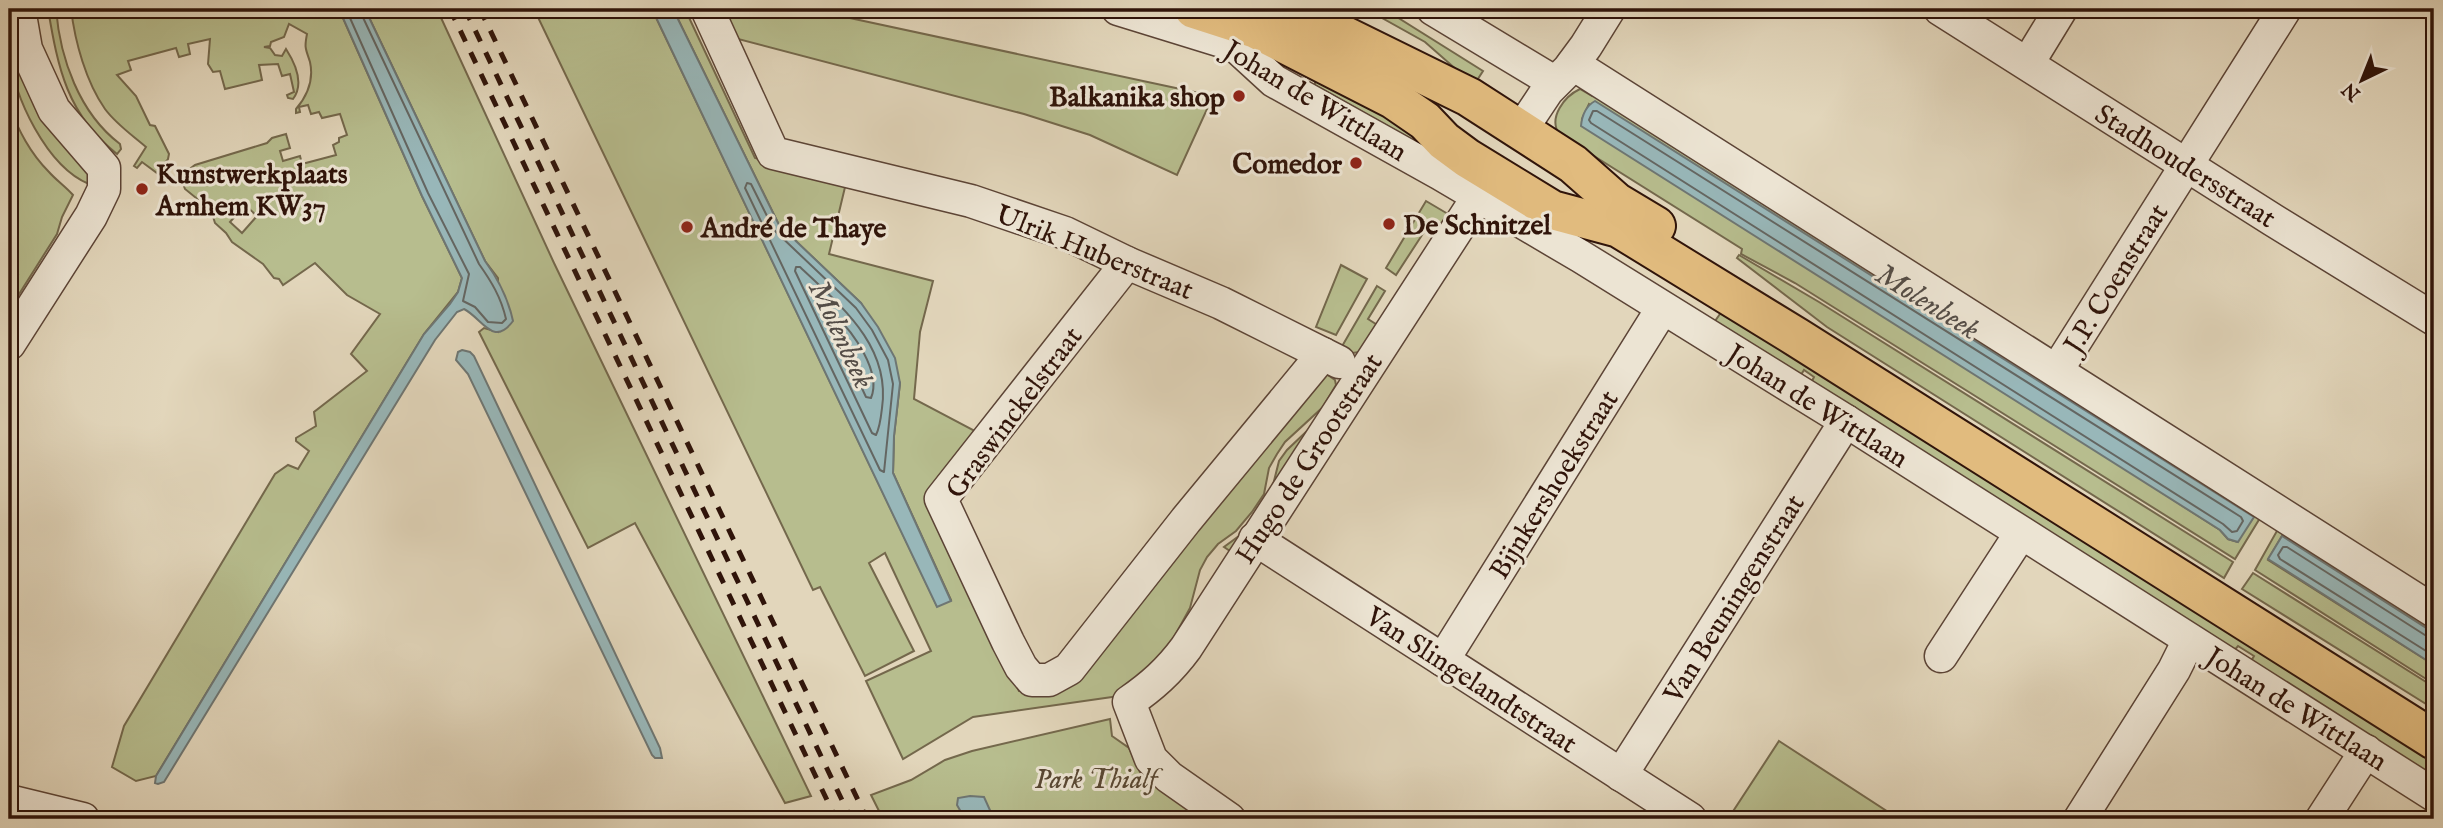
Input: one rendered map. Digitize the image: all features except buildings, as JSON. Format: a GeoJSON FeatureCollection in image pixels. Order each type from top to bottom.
{"type":"FeatureCollection","features":[{"type":"Feature","properties":{"kind":"main road"},"geometry":{"type":"LineString","coordinates":[[1290,9],[1469,97],[1573,163],[1616,202],[2434,715]]}},
{"type":"Feature","properties":{"kind":"main road"},"geometry":{"type":"LineString","coordinates":[[1342,9],[1412,49],[1441,83]]}},
{"type":"Feature","properties":{"kind":"main road","name":"Johan de Wittlaan"},"geometry":{"type":"LineString","coordinates":[[1194,20],[1263,16],[1425,121],[1490,180],[1552,210],[1619,228],[2434,740]]}},
{"type":"Feature","properties":{"kind":"main road"},"geometry":{"type":"LineString","coordinates":[[1478,120],[1521,131],[1550,167],[1546,177],[1490,180],[1465,138],[1470,125],[1478,120]]}},
{"type":"Feature","properties":{"kind":"street"},"geometry":{"type":"LineString","coordinates":[[9,344],[91,216],[104,189],[104,168],[54,110],[40,81],[26,49],[19,9]]}},
{"type":"Feature","properties":{"kind":"street"},"geometry":{"type":"LineString","coordinates":[[36,9],[40,81]]}},
{"type":"Feature","properties":{"kind":"street","name":"Ulrik Huberstraat"},"geometry":{"type":"LineString","coordinates":[[707,9],[773,153],[971,201],[1065,233],[1221,303],[1363,374]]}},
{"type":"Feature","properties":{"kind":"street"},"geometry":{"type":"LineString","coordinates":[[1118,9],[1194,20]]}},
{"type":"Feature","properties":{"kind":"street"},"geometry":{"type":"LineString","coordinates":[[1433,9],[1563,73],[2057,370],[2434,611]]}},
{"type":"Feature","properties":{"kind":"street"},"geometry":{"type":"LineString","coordinates":[[1521,131],[1609,9]]}},
{"type":"Feature","properties":{"kind":"street","name":"Stadhoudersstraat"},"geometry":{"type":"LineString","coordinates":[[1940,9],[2434,318]]}},
{"type":"Feature","properties":{"kind":"street"},"geometry":{"type":"LineString","coordinates":[[2028,63],[2061,9]]}},
{"type":"Feature","properties":{"kind":"street","name":"J.P. Coenstraat"},"geometry":{"type":"LineString","coordinates":[[2057,370],[2285,9]]}},
{"type":"Feature","properties":{"kind":"street","name":"Johan de Wittlaan"},"geometry":{"type":"LineString","coordinates":[[1194,20],[1238,48],[1274,81],[1439,173],[1490,180],[1571,251],[1846,421],[2434,795]]}},
{"type":"Feature","properties":{"kind":"street","name":"Hugo de Grootstraat"},"geometry":{"type":"LineString","coordinates":[[1228,819],[1169,777],[1151,759],[1129,702],[1156,684],[1172,668],[1490,180]]}},
{"type":"Feature","properties":{"kind":"street","name":"Graswinckelstraat"},"geometry":{"type":"LineString","coordinates":[[1032,680],[1021,667],[1008,642],[941,499],[1127,263]]}},
{"type":"Feature","properties":{"kind":"street","name":"Bijnkershoekstraat"},"geometry":{"type":"LineString","coordinates":[[1443,660],[1662,309]]}},
{"type":"Feature","properties":{"kind":"street","name":"Hugo de Grootstraat"},"geometry":{"type":"LineString","coordinates":[[1032,680],[1049,680],[1069,669],[1186,520],[1323,354]]}},
{"type":"Feature","properties":{"kind":"street","name":"Van Beuningenstraat"},"geometry":{"type":"LineString","coordinates":[[1621,775],[1846,421]]}},
{"type":"Feature","properties":{"kind":"street"},"geometry":{"type":"LineString","coordinates":[[1941,656],[2021,533]]}},
{"type":"Feature","properties":{"kind":"street","name":"Van Slingelandtstraat"},"geometry":{"type":"LineString","coordinates":[[1255,539],[1690,819]]}},
{"type":"Feature","properties":{"kind":"street"},"geometry":{"type":"LineString","coordinates":[[2080,819],[2174,670],[2189,640]]}},
{"type":"Feature","properties":{"kind":"street"},"geometry":{"type":"LineString","coordinates":[[2322,819],[2365,751]]}},
{"type":"Feature","properties":{"kind":"street"},"geometry":{"type":"LineString","coordinates":[[9,801],[83,819]]}},
{"type":"Feature","properties":{"kind":"green space"},"geometry":{"type":"Polygon","coordinates":[[[9,9],[88,171],[89,184],[59,162],[46,146],[25,109],[17,89],[9,53],[9,9]]]}},
{"type":"Feature","properties":{"kind":"green space"},"geometry":{"type":"Polygon","coordinates":[[[48,9],[56,9],[62,46],[74,83],[93,117],[120,144],[121,149],[117,154],[100,139],[76,107],[61,71],[48,9]]]}},
{"type":"Feature","properties":{"kind":"green space"},"geometry":{"type":"Polygon","coordinates":[[[71,9],[339,9],[422,196],[462,278],[458,292],[424,334],[156,776],[136,781],[112,767],[124,726],[275,474],[288,465],[298,469],[309,451],[296,441],[296,438],[316,426],[314,412],[367,371],[351,354],[380,314],[347,295],[315,263],[283,285],[263,264],[232,242],[215,223],[211,210],[185,189],[182,181],[183,174],[195,165],[267,143],[272,138],[286,134],[290,148],[280,151],[283,161],[300,156],[302,164],[336,155],[333,145],[339,142],[339,138],[347,135],[340,114],[322,118],[319,112],[311,114],[308,105],[299,107],[300,112],[296,113],[310,81],[307,34],[289,24],[284,37],[264,47],[270,48],[275,55],[282,56],[286,49],[298,80],[297,93],[293,99],[287,95],[294,92],[290,74],[282,76],[278,64],[259,65],[262,80],[225,89],[220,71],[213,72],[208,64],[210,39],[188,44],[190,54],[179,57],[176,48],[128,61],[131,70],[117,75],[136,96],[150,125],[155,126],[169,154],[157,173],[142,162],[137,168],[134,166],[146,147],[114,120],[98,98],[82,61],[71,9]],[[245,205],[230,222],[242,233],[257,216],[245,205]]]}},
{"type":"Feature","properties":{"kind":"green space"},"geometry":{"type":"Polygon","coordinates":[[[365,9],[437,9],[554,263],[811,796],[785,803],[635,523],[588,548],[479,332],[484,328],[498,332],[498,278],[485,261],[365,9]]]}},
{"type":"Feature","properties":{"kind":"green space"},"geometry":{"type":"Polygon","coordinates":[[[534,9],[652,9],[937,606],[951,600],[893,473],[900,383],[861,303],[779,225],[673,9],[685,9],[755,158],[846,183],[829,254],[933,281],[920,332],[914,399],[975,431],[927,494],[1019,691],[1072,684],[1325,373],[1335,380],[1336,385],[1323,407],[1285,442],[1277,454],[1269,468],[1264,494],[1252,512],[1236,531],[1218,544],[1207,557],[1200,570],[1190,608],[1151,679],[1119,696],[973,717],[903,759],[866,681],[931,651],[885,553],[869,563],[914,651],[865,676],[820,587],[813,590],[534,9]]]}},
{"type":"Feature","properties":{"kind":"green space"},"geometry":{"type":"Polygon","coordinates":[[[724,9],[808,9],[1213,96],[1177,175],[1090,135],[1024,114],[738,39],[724,9]]]}},
{"type":"Feature","properties":{"kind":"green space"},"geometry":{"type":"Polygon","coordinates":[[[1366,9],[1384,9],[1483,71],[1474,85],[1425,42],[1366,9]]]}},
{"type":"Feature","properties":{"kind":"green space"},"geometry":{"type":"Polygon","coordinates":[[[1315,80],[1359,89],[1432,151],[1315,85],[1315,80]]]}},
{"type":"Feature","properties":{"kind":"green space"},"geometry":{"type":"Polygon","coordinates":[[[1598,88],[2260,518],[2235,559],[1795,283],[1741,254],[1742,249],[1559,134],[1556,127],[1557,114],[1564,102],[1580,89],[1592,96],[1598,88]],[[1589,104],[1582,119],[2220,530],[2228,539],[2238,542],[1589,104]]]}},
{"type":"Feature","properties":{"kind":"green space"},"geometry":{"type":"Polygon","coordinates":[[[9,106],[36,157],[73,195],[57,234],[9,310],[9,291],[18,275],[9,269],[9,106]]]}},
{"type":"Feature","properties":{"kind":"green space"},"geometry":{"type":"Polygon","coordinates":[[[1426,201],[1453,217],[1438,240],[1424,232],[1396,275],[1386,268],[1426,201]]]}},
{"type":"Feature","properties":{"kind":"green space"},"geometry":{"type":"Polygon","coordinates":[[[1739,255],[1819,302],[2233,562],[2224,578],[1827,327],[1737,258],[1739,255]]]}},
{"type":"Feature","properties":{"kind":"green space"},"geometry":{"type":"Polygon","coordinates":[[[1341,265],[1367,279],[1336,335],[1316,327],[1341,265]]]}},
{"type":"Feature","properties":{"kind":"green space"},"geometry":{"type":"Polygon","coordinates":[[[1377,286],[1385,291],[1368,319],[1382,328],[1360,352],[1352,353],[1341,348],[1377,286]]]}},
{"type":"Feature","properties":{"kind":"green space"},"geometry":{"type":"Polygon","coordinates":[[[1722,311],[2434,748],[2434,780],[2250,663],[2254,656],[2238,646],[2233,652],[1810,385],[1814,377],[1804,370],[1799,378],[1713,324],[1722,311]]]}},
{"type":"Feature","properties":{"kind":"green space"},"geometry":{"type":"Polygon","coordinates":[[[1328,411],[1236,555],[1224,547],[1243,533],[1272,489],[1279,461],[1287,450],[1328,411]]]}},
{"type":"Feature","properties":{"kind":"green space"},"geometry":{"type":"Polygon","coordinates":[[[2278,529],[2434,617],[2434,633],[2282,536],[2268,560],[2434,665],[2434,684],[2255,570],[2278,529]]]}},
{"type":"Feature","properties":{"kind":"green space"},"geometry":{"type":"Polygon","coordinates":[[[2253,573],[2434,687],[2434,709],[2242,589],[2253,573]]]}},
{"type":"Feature","properties":{"kind":"green space","name":"Park Thialf"},"geometry":{"type":"Polygon","coordinates":[[[1110,719],[1112,736],[1129,748],[1141,774],[1191,811],[1189,815],[1201,819],[883,819],[871,795],[911,780],[945,760],[972,751],[1110,719]]]}},
{"type":"Feature","properties":{"kind":"green space"},"geometry":{"type":"Polygon","coordinates":[[[1779,741],[1899,819],[1728,819],[1779,741]]]}},
{"type":"Feature","properties":{"kind":"water"},"geometry":{"type":"Polygon","coordinates":[[[339,9],[365,9],[485,261],[495,275],[513,321],[506,329],[493,331],[464,309],[457,312],[435,340],[164,782],[158,784],[155,783],[156,776],[424,334],[458,292],[462,278],[422,196],[339,9]]]}},
{"type":"Feature","properties":{"kind":"water","name":"Molenbeek"},"geometry":{"type":"Polygon","coordinates":[[[652,9],[673,9],[779,225],[861,303],[895,358],[900,383],[893,473],[951,601],[937,607],[652,9]]]}},
{"type":"Feature","properties":{"kind":"water"},"geometry":{"type":"Polygon","coordinates":[[[1595,101],[2254,517],[2238,542],[2228,539],[2220,530],[1581,126],[1585,111],[1595,101]]]}},
{"type":"Feature","properties":{"kind":"water"},"geometry":{"type":"Polygon","coordinates":[[[462,350],[474,356],[660,748],[662,758],[652,755],[468,374],[456,360],[458,352],[462,350]]]}},
{"type":"Feature","properties":{"kind":"water"},"geometry":{"type":"Polygon","coordinates":[[[2282,536],[2434,633],[2434,665],[2268,559],[2282,536]]]}},
{"type":"Feature","properties":{"kind":"water"},"geometry":{"type":"Polygon","coordinates":[[[984,797],[994,819],[965,819],[957,805],[958,798],[984,797]]]}},
{"type":"Feature","properties":{"kind":"railway"},"geometry":{"type":"LineString","coordinates":[[450,9],[836,819]]}},
{"type":"Feature","properties":{"kind":"railway"},"geometry":{"type":"LineString","coordinates":[[465,9],[851,819]]}},
{"type":"Feature","properties":{"kind":"railway"},"geometry":{"type":"LineString","coordinates":[[480,9],[867,819]]}},
{"type":"Feature","properties":{"kind":"place","name":"Balkanika shop"},"geometry":{"type":"Point","coordinates":[1239,96]}},
{"type":"Feature","properties":{"kind":"place","name":"Comedor"},"geometry":{"type":"Point","coordinates":[1356,163]}},
{"type":"Feature","properties":{"kind":"place","name":"Kunstwerkplaats Arnhem KW37"},"geometry":{"type":"Point","coordinates":[142,189]}},
{"type":"Feature","properties":{"kind":"place","name":"De Schnitzel"},"geometry":{"type":"Point","coordinates":[1389,224]}},
{"type":"Feature","properties":{"kind":"place","name":"André de Thaye"},"geometry":{"type":"Point","coordinates":[687,227]}}]}
